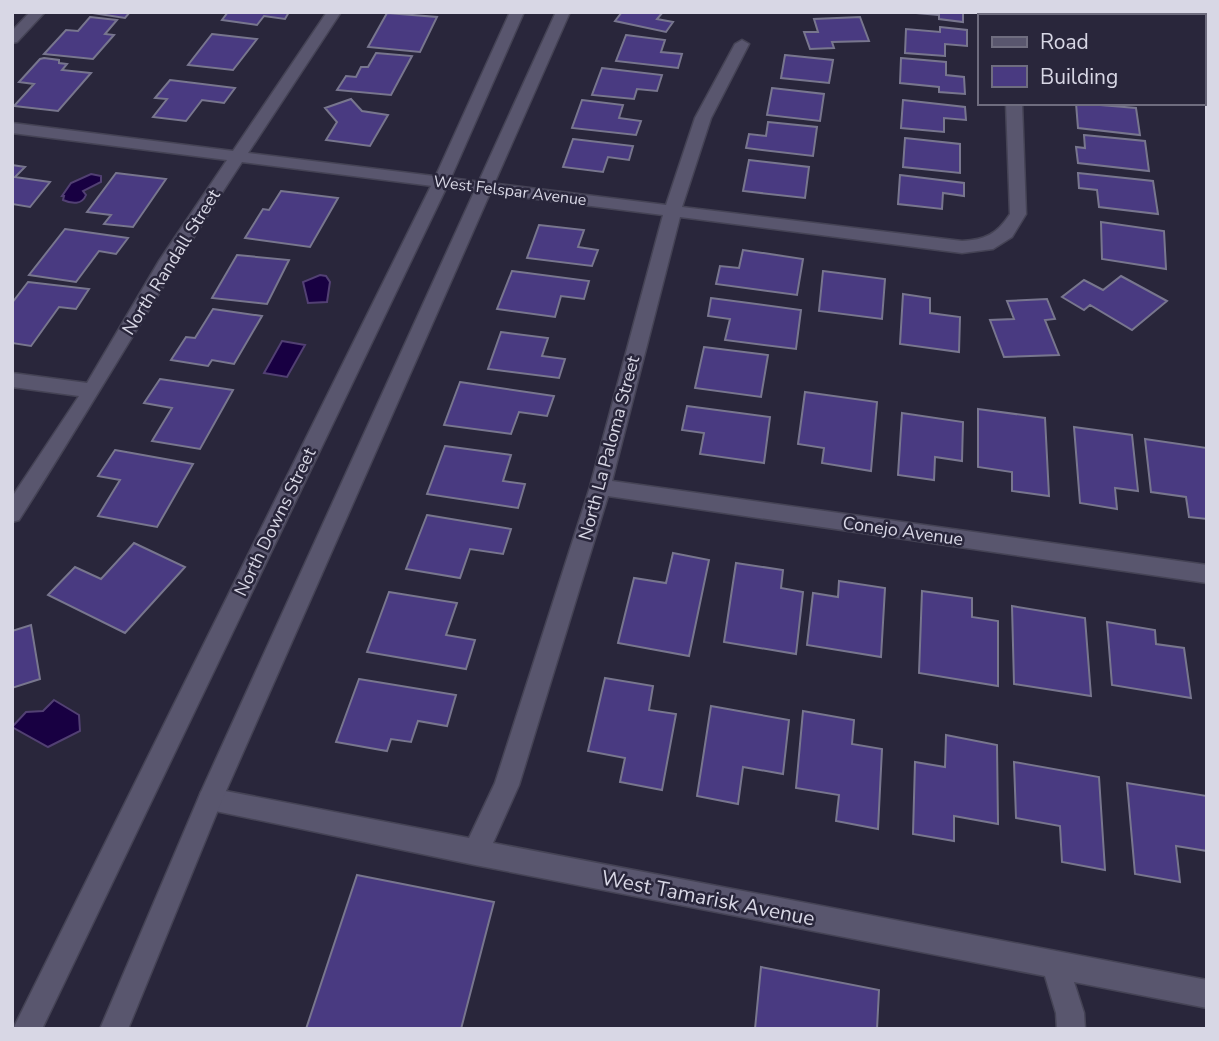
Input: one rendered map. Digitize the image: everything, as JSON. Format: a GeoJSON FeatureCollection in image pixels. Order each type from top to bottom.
{"type":"FeatureCollection","features":[{"type":"Feature","properties":{"kind":"street"},"geometry":{"type":"LineString","coordinates":[[12,39],[38,12]]}},
{"type":"Feature","properties":{"kind":"street","name":"North Randall Street"},"geometry":{"type":"LineString","coordinates":[[12,514],[92,391],[168,261],[334,12]]}},
{"type":"Feature","properties":{"kind":"street","name":"North Downs Street"},"geometry":{"type":"LineString","coordinates":[[27,1029],[441,182],[517,12]]}},
{"type":"Feature","properties":{"kind":"street"},"geometry":{"type":"LineString","coordinates":[[114,1029],[210,800],[483,187],[564,12]]}},
{"type":"Feature","properties":{"kind":"street","name":"North La Paloma Street"},"geometry":{"type":"LineString","coordinates":[[475,853],[507,785],[600,487],[672,211],[703,118],[742,44]]}},
{"type":"Feature","properties":{"kind":"street","name":"West Felspar Avenue"},"geometry":{"type":"LineString","coordinates":[[12,128],[962,247],[987,245],[1006,233],[1018,214],[1014,105]]}},
{"type":"Feature","properties":{"kind":"street"},"geometry":{"type":"LineString","coordinates":[[12,380],[92,391]]}},
{"type":"Feature","properties":{"kind":"street","name":"Conejo Avenue"},"geometry":{"type":"LineString","coordinates":[[600,487],[1207,574]]}},
{"type":"Feature","properties":{"kind":"street","name":"West Tamarisk Avenue"},"geometry":{"type":"LineString","coordinates":[[210,800],[1207,994]]}},
{"type":"Feature","properties":{"kind":"street"},"geometry":{"type":"LineString","coordinates":[[1056,966],[1070,1013],[1070,1029]]}},
{"type":"Feature","properties":{"kind":"shaded area"},"geometry":{"type":"Polygon","coordinates":[[[91,174],[101,176],[101,182],[83,191],[86,195],[82,201],[73,203],[63,200],[62,196],[71,183],[91,174]]]}},
{"type":"Feature","properties":{"kind":"shaded area"},"geometry":{"type":"Polygon","coordinates":[[[320,275],[326,276],[330,282],[327,302],[308,303],[303,282],[320,275]]]}},
{"type":"Feature","properties":{"kind":"shaded area"},"geometry":{"type":"Polygon","coordinates":[[[282,341],[305,345],[287,377],[264,373],[282,341]]]}},
{"type":"Feature","properties":{"kind":"shaded area"},"geometry":{"type":"Polygon","coordinates":[[[54,700],[79,715],[80,731],[48,747],[12,727],[26,712],[43,711],[54,700]]]}},
{"type":"Feature","properties":{"kind":"building"},"geometry":{"type":"Polygon","coordinates":[[[86,12],[130,12],[125,18],[86,12]]]}},
{"type":"Feature","properties":{"kind":"building"},"geometry":{"type":"Polygon","coordinates":[[[228,12],[289,12],[285,19],[264,16],[257,25],[222,20],[228,12]]]}},
{"type":"Feature","properties":{"kind":"building"},"geometry":{"type":"Polygon","coordinates":[[[622,12],[663,12],[657,19],[673,22],[666,32],[615,21],[622,12]]]}},
{"type":"Feature","properties":{"kind":"building"},"geometry":{"type":"Polygon","coordinates":[[[963,12],[963,22],[939,19],[939,15],[916,13],[963,12]]]}},
{"type":"Feature","properties":{"kind":"building"},"geometry":{"type":"Polygon","coordinates":[[[1085,12],[1123,12],[1123,14],[1085,12]]]}},
{"type":"Feature","properties":{"kind":"building"},"geometry":{"type":"Polygon","coordinates":[[[387,13],[437,17],[420,52],[368,47],[387,13]]]}},
{"type":"Feature","properties":{"kind":"building"},"geometry":{"type":"Polygon","coordinates":[[[90,17],[117,20],[105,34],[114,35],[93,59],[44,54],[66,30],[78,31],[90,17]]]}},
{"type":"Feature","properties":{"kind":"building"},"geometry":{"type":"Polygon","coordinates":[[[860,17],[869,41],[832,42],[834,48],[810,49],[804,32],[818,32],[814,19],[860,17]]]}},
{"type":"Feature","properties":{"kind":"building"},"geometry":{"type":"Polygon","coordinates":[[[940,27],[967,30],[967,46],[945,44],[945,56],[905,53],[906,29],[940,32],[940,27]]]}},
{"type":"Feature","properties":{"kind":"building"},"geometry":{"type":"Polygon","coordinates":[[[212,34],[257,39],[233,70],[188,65],[212,34]]]}},
{"type":"Feature","properties":{"kind":"building"},"geometry":{"type":"Polygon","coordinates":[[[626,35],[665,40],[661,52],[682,54],[678,68],[616,61],[626,35]]]}},
{"type":"Feature","properties":{"kind":"building"},"geometry":{"type":"Polygon","coordinates":[[[376,53],[412,56],[391,95],[337,90],[346,76],[356,77],[361,67],[368,67],[376,53]]]}},
{"type":"Feature","properties":{"kind":"building"},"geometry":{"type":"Polygon","coordinates":[[[785,55],[833,60],[829,83],[781,78],[785,55]]]}},
{"type":"Feature","properties":{"kind":"building"},"geometry":{"type":"Polygon","coordinates":[[[44,58],[67,64],[62,70],[91,73],[58,111],[14,106],[34,84],[19,82],[44,58]]]}},
{"type":"Feature","properties":{"kind":"building"},"geometry":{"type":"Polygon","coordinates":[[[901,58],[946,62],[946,75],[964,77],[965,94],[939,92],[939,87],[900,83],[901,58]]]}},
{"type":"Feature","properties":{"kind":"building"},"geometry":{"type":"Polygon","coordinates":[[[602,68],[662,75],[657,91],[637,89],[634,99],[592,95],[602,68]]]}},
{"type":"Feature","properties":{"kind":"building"},"geometry":{"type":"Polygon","coordinates":[[[170,80],[235,88],[224,103],[202,100],[186,121],[153,117],[167,99],[155,98],[170,80]]]}},
{"type":"Feature","properties":{"kind":"building"},"geometry":{"type":"Polygon","coordinates":[[[772,88],[824,94],[820,121],[767,115],[772,88]]]}},
{"type":"Feature","properties":{"kind":"building"},"geometry":{"type":"Polygon","coordinates":[[[351,99],[362,111],[388,115],[370,146],[326,140],[337,122],[325,108],[351,99]]]}},
{"type":"Feature","properties":{"kind":"building"},"geometry":{"type":"Polygon","coordinates":[[[582,100],[623,105],[619,118],[641,121],[636,135],[572,128],[582,100]]]}},
{"type":"Feature","properties":{"kind":"building"},"geometry":{"type":"Polygon","coordinates":[[[903,100],[965,107],[966,120],[944,118],[944,132],[901,128],[903,100]]]}},
{"type":"Feature","properties":{"kind":"building"},"geometry":{"type":"Polygon","coordinates":[[[1076,105],[1136,108],[1140,135],[1078,128],[1076,105]]]}},
{"type":"Feature","properties":{"kind":"building"},"geometry":{"type":"Polygon","coordinates":[[[768,122],[817,127],[813,156],[746,148],[749,134],[766,136],[768,122]]]}},
{"type":"Feature","properties":{"kind":"building"},"geometry":{"type":"Polygon","coordinates":[[[1084,135],[1145,141],[1149,171],[1078,163],[1076,147],[1085,148],[1084,135]]]}},
{"type":"Feature","properties":{"kind":"building"},"geometry":{"type":"Polygon","coordinates":[[[905,138],[960,144],[960,173],[903,167],[905,138]]]}},
{"type":"Feature","properties":{"kind":"building"},"geometry":{"type":"Polygon","coordinates":[[[573,139],[633,146],[629,160],[608,157],[603,172],[563,167],[573,139]]]}},
{"type":"Feature","properties":{"kind":"building"},"geometry":{"type":"Polygon","coordinates":[[[749,160],[809,167],[805,198],[743,191],[749,160]]]}},
{"type":"Feature","properties":{"kind":"building"},"geometry":{"type":"Polygon","coordinates":[[[12,165],[25,167],[15,177],[50,182],[30,207],[12,204],[12,165]]]}},
{"type":"Feature","properties":{"kind":"building"},"geometry":{"type":"Polygon","coordinates":[[[116,173],[166,179],[133,227],[104,224],[111,215],[87,212],[116,173]]]}},
{"type":"Feature","properties":{"kind":"building"},"geometry":{"type":"Polygon","coordinates":[[[1078,173],[1153,181],[1158,214],[1099,207],[1097,190],[1079,188],[1078,173]]]}},
{"type":"Feature","properties":{"kind":"building"},"geometry":{"type":"Polygon","coordinates":[[[900,175],[964,183],[964,196],[943,193],[942,209],[898,204],[900,175]]]}},
{"type":"Feature","properties":{"kind":"building"},"geometry":{"type":"Polygon","coordinates":[[[281,191],[338,198],[310,247],[245,238],[263,209],[269,210],[281,191]]]}},
{"type":"Feature","properties":{"kind":"building"},"geometry":{"type":"Polygon","coordinates":[[[1101,222],[1164,231],[1166,269],[1102,259],[1101,222]]]}},
{"type":"Feature","properties":{"kind":"building"},"geometry":{"type":"Polygon","coordinates":[[[539,225],[584,230],[578,247],[598,250],[592,266],[527,258],[539,225]]]}},
{"type":"Feature","properties":{"kind":"building"},"geometry":{"type":"Polygon","coordinates":[[[65,229],[128,238],[116,254],[99,251],[76,282],[29,275],[65,229]]]}},
{"type":"Feature","properties":{"kind":"building"},"geometry":{"type":"Polygon","coordinates":[[[743,250],[803,259],[797,295],[716,284],[720,266],[739,268],[743,250]]]}},
{"type":"Feature","properties":{"kind":"building"},"geometry":{"type":"Polygon","coordinates":[[[237,255],[289,260],[267,304],[212,298],[237,255]]]}},
{"type":"Feature","properties":{"kind":"building"},"geometry":{"type":"Polygon","coordinates":[[[512,271],[589,281],[584,299],[561,296],[555,317],[497,309],[512,271]]]}},
{"type":"Feature","properties":{"kind":"building"},"geometry":{"type":"Polygon","coordinates":[[[823,271],[885,279],[882,319],[819,311],[823,271]]]}},
{"type":"Feature","properties":{"kind":"building"},"geometry":{"type":"Polygon","coordinates":[[[1121,276],[1167,301],[1132,330],[1090,305],[1084,310],[1062,297],[1084,280],[1103,290],[1121,276]]]}},
{"type":"Feature","properties":{"kind":"building"},"geometry":{"type":"Polygon","coordinates":[[[28,282],[89,289],[76,309],[59,307],[31,346],[12,343],[12,303],[28,282]]]}},
{"type":"Feature","properties":{"kind":"building"},"geometry":{"type":"Polygon","coordinates":[[[903,294],[930,298],[930,313],[960,317],[959,352],[900,344],[903,294]]]}},
{"type":"Feature","properties":{"kind":"building"},"geometry":{"type":"Polygon","coordinates":[[[711,298],[801,310],[796,349],[725,340],[730,319],[708,316],[711,298]]]}},
{"type":"Feature","properties":{"kind":"building"},"geometry":{"type":"Polygon","coordinates":[[[1047,299],[1055,319],[1045,320],[1059,355],[1004,357],[990,320],[1014,319],[1007,301],[1047,299]]]}},
{"type":"Feature","properties":{"kind":"building"},"geometry":{"type":"Polygon","coordinates":[[[213,309],[262,316],[234,364],[212,360],[208,366],[171,360],[186,337],[195,338],[213,309]]]}},
{"type":"Feature","properties":{"kind":"building"},"geometry":{"type":"Polygon","coordinates":[[[501,332],[548,338],[542,356],[565,359],[559,378],[488,369],[501,332]]]}},
{"type":"Feature","properties":{"kind":"building"},"geometry":{"type":"Polygon","coordinates":[[[704,347],[768,355],[761,397],[695,388],[704,347]]]}},
{"type":"Feature","properties":{"kind":"building"},"geometry":{"type":"Polygon","coordinates":[[[160,379],[233,390],[200,449],[152,441],[172,408],[144,403],[160,379]]]}},
{"type":"Feature","properties":{"kind":"building"},"geometry":{"type":"Polygon","coordinates":[[[460,382],[554,396],[547,416],[519,412],[511,434],[444,425],[460,382]]]}},
{"type":"Feature","properties":{"kind":"building"},"geometry":{"type":"Polygon","coordinates":[[[805,392],[877,402],[871,471],[822,463],[824,448],[798,444],[805,392]]]}},
{"type":"Feature","properties":{"kind":"building"},"geometry":{"type":"Polygon","coordinates":[[[687,406],[770,417],[764,463],[700,454],[704,433],[682,430],[687,406]]]}},
{"type":"Feature","properties":{"kind":"building"},"geometry":{"type":"Polygon","coordinates":[[[978,409],[1045,418],[1049,496],[1012,491],[1012,472],[978,467],[978,409]]]}},
{"type":"Feature","properties":{"kind":"building"},"geometry":{"type":"Polygon","coordinates":[[[902,413],[963,422],[962,461],[935,457],[934,480],[898,475],[902,413]]]}},
{"type":"Feature","properties":{"kind":"building"},"geometry":{"type":"Polygon","coordinates":[[[1074,427],[1132,435],[1138,491],[1115,488],[1117,509],[1080,503],[1074,427]]]}},
{"type":"Feature","properties":{"kind":"building"},"geometry":{"type":"Polygon","coordinates":[[[1145,439],[1207,448],[1207,519],[1189,517],[1186,497],[1151,492],[1145,439]]]}},
{"type":"Feature","properties":{"kind":"building"},"geometry":{"type":"Polygon","coordinates":[[[445,446],[511,455],[503,481],[525,484],[518,508],[427,494],[445,446]]]}},
{"type":"Feature","properties":{"kind":"building"},"geometry":{"type":"Polygon","coordinates":[[[115,450],[193,464],[157,527],[98,516],[120,480],[98,476],[115,450]]]}},
{"type":"Feature","properties":{"kind":"building"},"geometry":{"type":"Polygon","coordinates":[[[427,515],[511,529],[503,554],[470,549],[460,578],[406,569],[427,515]]]}},
{"type":"Feature","properties":{"kind":"building"},"geometry":{"type":"Polygon","coordinates":[[[134,543],[185,567],[125,633],[48,595],[75,567],[101,579],[134,543]]]}},
{"type":"Feature","properties":{"kind":"building"},"geometry":{"type":"Polygon","coordinates":[[[673,553],[709,560],[689,656],[618,643],[634,578],[666,583],[673,553]]]}},
{"type":"Feature","properties":{"kind":"building"},"geometry":{"type":"Polygon","coordinates":[[[736,563],[783,570],[781,588],[803,592],[796,654],[724,642],[736,563]]]}},
{"type":"Feature","properties":{"kind":"building"},"geometry":{"type":"Polygon","coordinates":[[[839,581],[885,588],[881,657],[807,645],[813,593],[838,597],[839,581]]]}},
{"type":"Feature","properties":{"kind":"building"},"geometry":{"type":"Polygon","coordinates":[[[922,591],[972,598],[972,617],[998,621],[998,686],[919,673],[922,591]]]}},
{"type":"Feature","properties":{"kind":"building"},"geometry":{"type":"Polygon","coordinates":[[[389,592],[457,603],[446,635],[475,640],[466,669],[367,652],[389,592]]]}},
{"type":"Feature","properties":{"kind":"building"},"geometry":{"type":"Polygon","coordinates":[[[1012,606],[1085,618],[1091,696],[1014,684],[1012,606]]]}},
{"type":"Feature","properties":{"kind":"building"},"geometry":{"type":"Polygon","coordinates":[[[1107,622],[1155,630],[1156,644],[1184,648],[1191,698],[1112,685],[1107,622]]]}},
{"type":"Feature","properties":{"kind":"building"},"geometry":{"type":"Polygon","coordinates":[[[31,625],[40,679],[12,688],[12,631],[31,625]]]}},
{"type":"Feature","properties":{"kind":"building"},"geometry":{"type":"Polygon","coordinates":[[[605,678],[653,686],[649,710],[676,714],[662,790],[620,782],[625,758],[588,751],[605,678]]]}},
{"type":"Feature","properties":{"kind":"building"},"geometry":{"type":"Polygon","coordinates":[[[359,679],[456,695],[447,726],[418,721],[411,742],[391,739],[387,751],[336,742],[359,679]]]}},
{"type":"Feature","properties":{"kind":"building"},"geometry":{"type":"Polygon","coordinates":[[[711,706],[789,720],[783,774],[743,767],[738,804],[697,796],[711,706]]]}},
{"type":"Feature","properties":{"kind":"building"},"geometry":{"type":"Polygon","coordinates":[[[803,711],[854,720],[852,744],[882,749],[878,829],[836,821],[839,795],[796,788],[803,711]]]}},
{"type":"Feature","properties":{"kind":"building"},"geometry":{"type":"Polygon","coordinates":[[[946,735],[997,745],[998,824],[954,816],[954,841],[913,834],[915,762],[945,767],[946,735]]]}},
{"type":"Feature","properties":{"kind":"building"},"geometry":{"type":"Polygon","coordinates":[[[1014,762],[1099,777],[1105,870],[1062,862],[1060,826],[1016,818],[1014,762]]]}},
{"type":"Feature","properties":{"kind":"building"},"geometry":{"type":"Polygon","coordinates":[[[1127,783],[1207,796],[1207,851],[1176,846],[1180,882],[1135,874],[1127,783]]]}},
{"type":"Feature","properties":{"kind":"building"},"geometry":{"type":"Polygon","coordinates":[[[357,875],[494,902],[461,1029],[306,1029],[357,875]]]}},
{"type":"Feature","properties":{"kind":"building"},"geometry":{"type":"Polygon","coordinates":[[[761,967],[879,990],[877,1029],[755,1029],[761,967]]]}}]}
